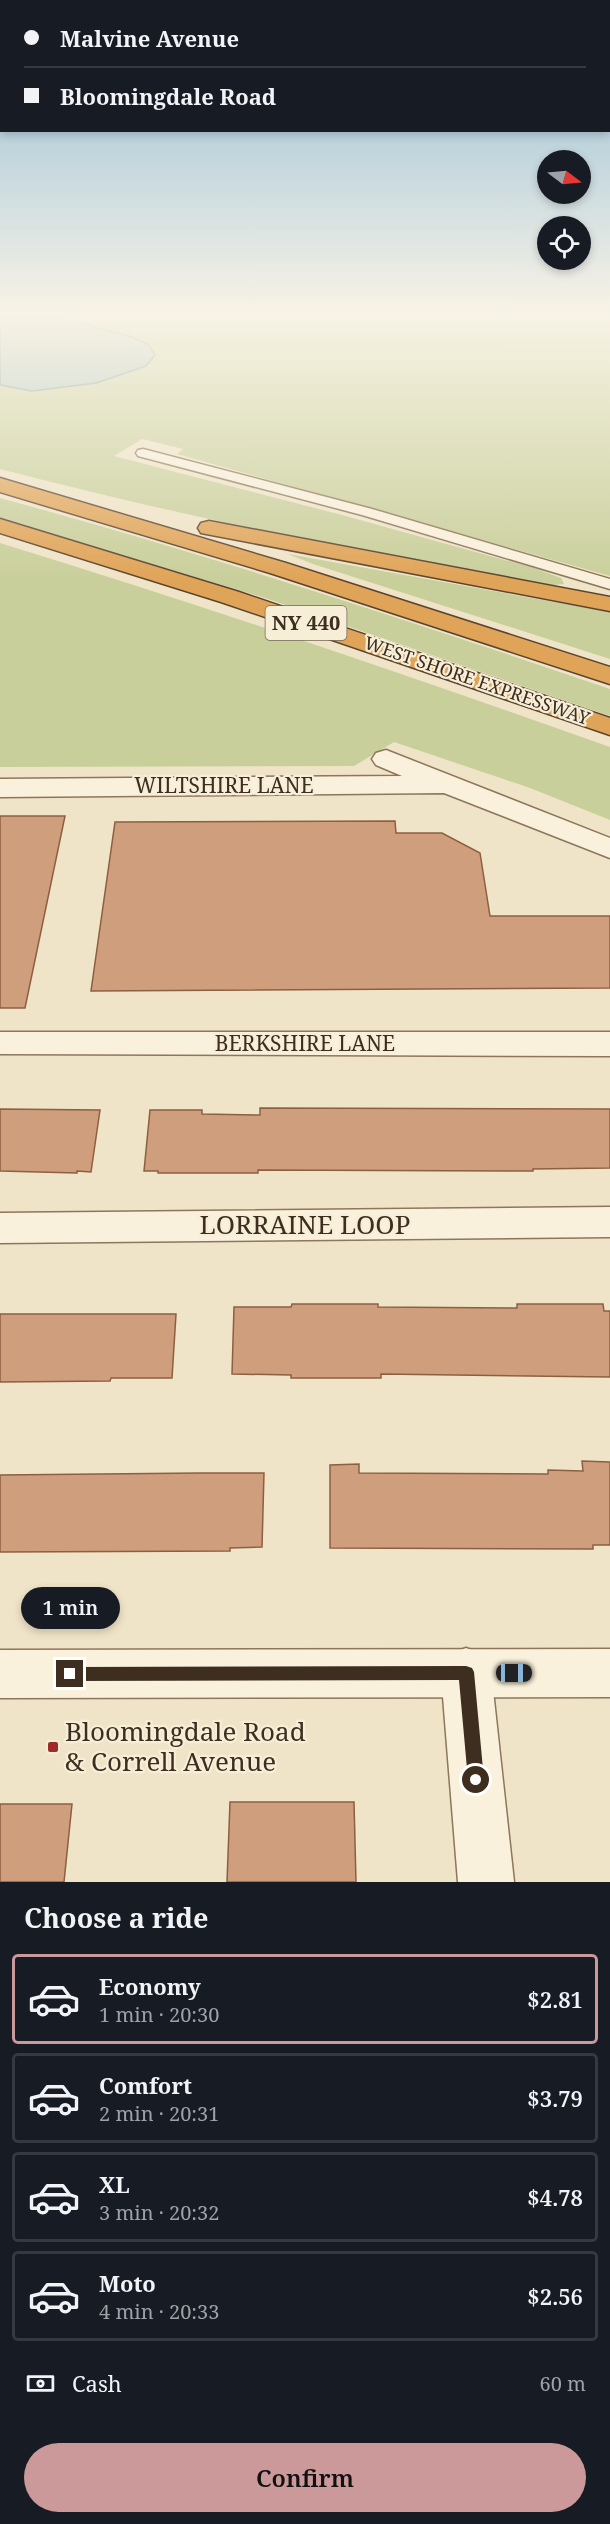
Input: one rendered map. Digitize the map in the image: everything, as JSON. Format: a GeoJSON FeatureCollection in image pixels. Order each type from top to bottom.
{"type":"FeatureCollection","features":[{"type":"Feature","properties":{"kind":"highway","name":"NY 440"},"geometry":{"type":"LineString","coordinates":[[0,485],[278,568],[610,676]]}},
{"type":"Feature","properties":{"kind":"highway"},"geometry":{"type":"LineString","coordinates":[[42,496],[610,604]]}},
{"type":"Feature","properties":{"kind":"highway","name":"WEST SHORE EXPRESSWAY"},"geometry":{"type":"LineString","coordinates":[[0,526],[230,597],[610,727]]}},
{"type":"Feature","properties":{"kind":"street"},"geometry":{"type":"LineString","coordinates":[[386,759],[610,849]]}},
{"type":"Feature","properties":{"kind":"street","name":"WILTSHIRE LANE"},"geometry":{"type":"LineString","coordinates":[[0,788],[448,784]]}},
{"type":"Feature","properties":{"kind":"street","name":"BERKSHIRE LANE"},"geometry":{"type":"LineString","coordinates":[[0,1043],[610,1044]]}},
{"type":"Feature","properties":{"kind":"street","name":"LORRAINE LOOP"},"geometry":{"type":"LineString","coordinates":[[0,1228],[610,1222]]}},
{"type":"Feature","properties":{"kind":"street"},"geometry":{"type":"LineString","coordinates":[[466,1672],[486,1882]]}},
{"type":"Feature","properties":{"kind":"street"},"geometry":{"type":"LineString","coordinates":[[0,1674],[610,1673]]}},
{"type":"Feature","properties":{"kind":"lane"},"geometry":{"type":"LineString","coordinates":[[143,453],[367,512],[610,584]]}},
{"type":"Feature","properties":{"kind":"green space"},"geometry":{"type":"Polygon","coordinates":[[[0,404],[610,404],[610,576],[177,454],[183,449],[142,439],[114,456],[534,568],[561,578],[564,584],[554,585],[415,561],[276,533],[137,503],[0,469],[0,404]]]}},
{"type":"Feature","properties":{"kind":"green space"},"geometry":{"type":"Polygon","coordinates":[[[0,498],[77,519],[306,589],[610,689],[610,716],[265,598],[0,518],[0,498]]]}},
{"type":"Feature","properties":{"kind":"green space"},"geometry":{"type":"Polygon","coordinates":[[[0,543],[306,642],[610,747],[610,820],[530,788],[394,742],[354,766],[0,767],[0,543]]]}},
{"type":"Feature","properties":{"kind":"green space"},"geometry":{"type":"Polygon","coordinates":[[[288,554],[610,612],[610,659],[313,564],[288,554]]]}},
{"type":"Feature","properties":{"kind":"building"},"geometry":{"type":"Polygon","coordinates":[[[0,816],[65,816],[25,1008],[0,1008],[0,816]]]}},
{"type":"Feature","properties":{"kind":"building"},"geometry":{"type":"Polygon","coordinates":[[[395,821],[396,833],[442,833],[480,853],[490,916],[610,916],[610,988],[91,991],[115,822],[395,821]]]}},
{"type":"Feature","properties":{"kind":"building"},"geometry":{"type":"Polygon","coordinates":[[[260,1108],[610,1109],[610,1168],[533,1169],[533,1171],[258,1170],[258,1173],[144,1171],[150,1110],[202,1110],[202,1114],[260,1115],[260,1108]]]}},
{"type":"Feature","properties":{"kind":"building"},"geometry":{"type":"Polygon","coordinates":[[[0,1109],[100,1110],[91,1172],[0,1171],[0,1109]]]}},
{"type":"Feature","properties":{"kind":"building"},"geometry":{"type":"Polygon","coordinates":[[[292,1304],[517,1308],[517,1304],[603,1304],[604,1311],[610,1311],[610,1377],[381,1374],[381,1378],[291,1378],[291,1375],[232,1374],[234,1307],[291,1307],[292,1304]]]}},
{"type":"Feature","properties":{"kind":"building"},"geometry":{"type":"Polygon","coordinates":[[[0,1314],[176,1314],[172,1378],[0,1382],[0,1314]]]}},
{"type":"Feature","properties":{"kind":"building"},"geometry":{"type":"Polygon","coordinates":[[[582,1461],[610,1462],[610,1545],[593,1545],[593,1549],[330,1548],[330,1465],[359,1464],[359,1473],[548,1474],[548,1470],[583,1471],[582,1461]]]}},
{"type":"Feature","properties":{"kind":"building"},"geometry":{"type":"Polygon","coordinates":[[[264,1473],[262,1547],[230,1548],[230,1551],[0,1552],[0,1475],[264,1473]]]}},
{"type":"Feature","properties":{"kind":"building"},"geometry":{"type":"Polygon","coordinates":[[[230,1802],[354,1802],[356,1882],[227,1882],[230,1802]]]}},
{"type":"Feature","properties":{"kind":"building"},"geometry":{"type":"Polygon","coordinates":[[[0,1804],[72,1804],[64,1882],[0,1882],[0,1804]]]}},
{"type":"Feature","properties":{"kind":"place","name":"Bloomingdale Road & Correll Avenue"},"geometry":{"type":"Point","coordinates":[53,1747]}},
{"type":"Feature","properties":{"kind":"route"},"geometry":{"type":"LineString","coordinates":[[70,1674],[466,1672],[476,1780]]}}]}
